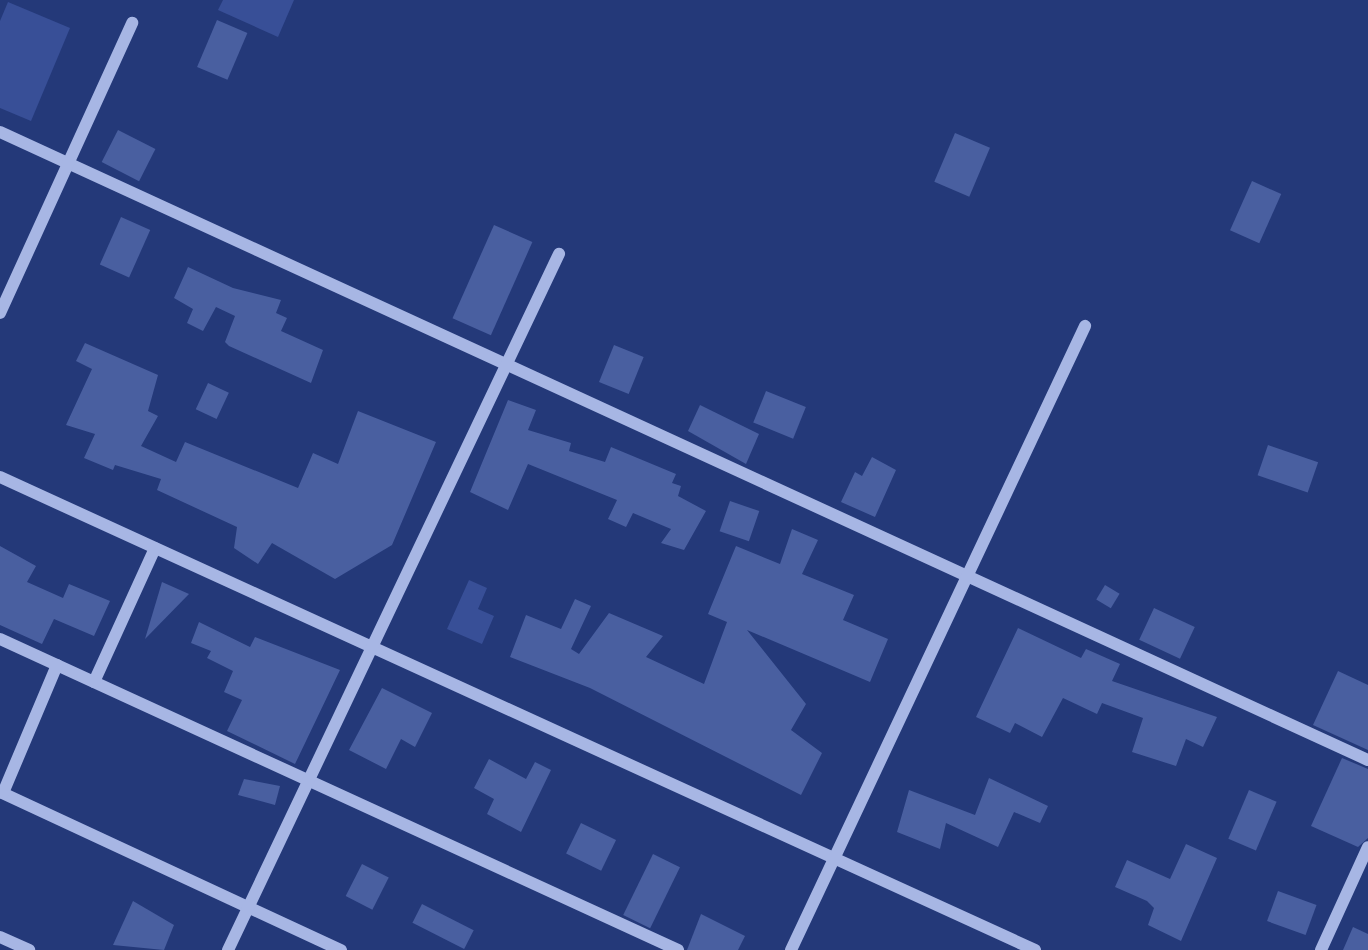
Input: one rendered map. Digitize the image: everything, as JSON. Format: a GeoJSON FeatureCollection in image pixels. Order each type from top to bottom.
{"type":"FeatureCollection","features":[{"type":"Feature","properties":{"kind":"street"},"geometry":{"type":"LineString","coordinates":[[0,313],[132,23]]}},
{"type":"Feature","properties":{"kind":"street"},"geometry":{"type":"LineString","coordinates":[[0,132],[67,165],[508,361],[967,577],[1368,760]]}},
{"type":"Feature","properties":{"kind":"street"},"geometry":{"type":"LineString","coordinates":[[228,950],[559,254]]}},
{"type":"Feature","properties":{"kind":"street"},"geometry":{"type":"LineString","coordinates":[[791,950],[1085,326]]}},
{"type":"Feature","properties":{"kind":"street"},"geometry":{"type":"LineString","coordinates":[[0,477],[1035,950]]}},
{"type":"Feature","properties":{"kind":"street"},"geometry":{"type":"LineString","coordinates":[[94,682],[155,548]]}},
{"type":"Feature","properties":{"kind":"street"},"geometry":{"type":"LineString","coordinates":[[0,639],[678,950]]}},
{"type":"Feature","properties":{"kind":"street"},"geometry":{"type":"LineString","coordinates":[[57,665],[2,792],[341,950]]}},
{"type":"Feature","properties":{"kind":"street"},"geometry":{"type":"LineString","coordinates":[[1321,950],[1368,847]]}},
{"type":"Feature","properties":{"kind":"street"},"geometry":{"type":"LineString","coordinates":[[0,937],[29,950]]}},
{"type":"Feature","properties":{"kind":"shaded area"},"geometry":{"type":"Polygon","coordinates":[[[223,0],[294,0],[278,37],[218,10],[223,0]]]}},
{"type":"Feature","properties":{"kind":"shaded area"},"geometry":{"type":"Polygon","coordinates":[[[8,2],[70,28],[31,121],[0,108],[0,21],[8,2]]]}},
{"type":"Feature","properties":{"kind":"shaded area"},"geometry":{"type":"Polygon","coordinates":[[[469,580],[487,588],[478,609],[494,616],[482,644],[447,629],[469,580]]]}},
{"type":"Feature","properties":{"kind":"building"},"geometry":{"type":"Polygon","coordinates":[[[217,20],[247,33],[227,80],[197,67],[217,20]]]}},
{"type":"Feature","properties":{"kind":"building"},"geometry":{"type":"Polygon","coordinates":[[[118,130],[155,149],[139,181],[102,162],[118,130]]]}},
{"type":"Feature","properties":{"kind":"building"},"geometry":{"type":"Polygon","coordinates":[[[955,133],[990,148],[969,197],[934,182],[955,133]]]}},
{"type":"Feature","properties":{"kind":"building"},"geometry":{"type":"Polygon","coordinates":[[[1252,181],[1281,194],[1259,243],[1230,230],[1252,181]]]}},
{"type":"Feature","properties":{"kind":"building"},"geometry":{"type":"Polygon","coordinates":[[[121,217],[150,230],[129,278],[100,265],[121,217]]]}},
{"type":"Feature","properties":{"kind":"building"},"geometry":{"type":"Polygon","coordinates":[[[494,225],[532,242],[491,335],[453,318],[494,225]]]}},
{"type":"Feature","properties":{"kind":"building"},"geometry":{"type":"Polygon","coordinates":[[[188,267],[233,288],[281,300],[276,313],[287,318],[281,331],[323,350],[311,383],[229,346],[225,342],[235,316],[216,307],[203,331],[187,323],[193,309],[174,298],[188,267]]]}},
{"type":"Feature","properties":{"kind":"building"},"geometry":{"type":"Polygon","coordinates":[[[85,343],[158,375],[148,411],[158,416],[141,446],[176,462],[185,442],[298,488],[313,453],[338,464],[358,411],[436,442],[392,545],[335,579],[272,543],[258,564],[234,548],[237,527],[157,490],[161,479],[115,465],[113,470],[84,458],[95,434],[66,425],[92,369],[76,361],[85,343]]]}},
{"type":"Feature","properties":{"kind":"building"},"geometry":{"type":"Polygon","coordinates":[[[614,345],[644,357],[629,394],[599,382],[614,345]]]}},
{"type":"Feature","properties":{"kind":"building"},"geometry":{"type":"Polygon","coordinates":[[[208,383],[229,393],[217,419],[196,409],[208,383]]]}},
{"type":"Feature","properties":{"kind":"building"},"geometry":{"type":"Polygon","coordinates":[[[766,391],[806,407],[793,439],[753,423],[766,391]]]}},
{"type":"Feature","properties":{"kind":"building"},"geometry":{"type":"Polygon","coordinates":[[[508,400],[536,410],[528,430],[571,443],[569,451],[605,462],[611,447],[676,474],[672,483],[681,486],[678,496],[706,511],[684,550],[661,543],[671,529],[633,513],[626,527],[608,519],[617,500],[528,464],[508,510],[470,492],[508,400]]]}},
{"type":"Feature","properties":{"kind":"building"},"geometry":{"type":"Polygon","coordinates":[[[700,405],[759,434],[746,464],[688,431],[700,405]]]}},
{"type":"Feature","properties":{"kind":"building"},"geometry":{"type":"Polygon","coordinates":[[[1268,445],[1318,462],[1308,493],[1258,475],[1268,445]]]}},
{"type":"Feature","properties":{"kind":"building"},"geometry":{"type":"Polygon","coordinates":[[[872,457],[896,470],[875,517],[841,502],[855,472],[862,476],[872,457]]]}},
{"type":"Feature","properties":{"kind":"building"},"geometry":{"type":"Polygon","coordinates":[[[730,501],[759,511],[749,541],[720,531],[730,501]]]}},
{"type":"Feature","properties":{"kind":"building"},"geometry":{"type":"Polygon","coordinates":[[[792,529],[818,540],[802,574],[854,595],[843,620],[888,639],[870,682],[747,630],[806,704],[791,730],[822,753],[801,795],[590,688],[510,657],[526,615],[561,629],[575,599],[591,606],[571,649],[579,654],[609,613],[663,636],[646,657],[704,684],[727,622],[708,614],[736,546],[780,564],[792,529]]]}},
{"type":"Feature","properties":{"kind":"building"},"geometry":{"type":"Polygon","coordinates":[[[0,546],[36,566],[27,582],[63,598],[69,584],[110,601],[94,636],[54,619],[42,644],[0,625],[0,546]]]}},
{"type":"Feature","properties":{"kind":"building"},"geometry":{"type":"Polygon","coordinates":[[[162,582],[189,594],[145,639],[162,582]]]}},
{"type":"Feature","properties":{"kind":"building"},"geometry":{"type":"Polygon","coordinates":[[[1105,585],[1120,594],[1111,608],[1096,600],[1105,585]]]}},
{"type":"Feature","properties":{"kind":"building"},"geometry":{"type":"Polygon","coordinates":[[[1154,608],[1195,627],[1180,659],[1139,640],[1154,608]]]}},
{"type":"Feature","properties":{"kind":"building"},"geometry":{"type":"Polygon","coordinates":[[[199,622],[250,647],[255,637],[340,670],[295,764],[227,731],[242,700],[224,692],[233,671],[207,658],[211,651],[191,643],[199,622]]]}},
{"type":"Feature","properties":{"kind":"building"},"geometry":{"type":"Polygon","coordinates":[[[1018,628],[1081,658],[1086,649],[1120,664],[1112,681],[1217,717],[1203,747],[1186,739],[1176,766],[1132,752],[1143,718],[1102,703],[1097,714],[1063,698],[1042,737],[1015,723],[1010,733],[976,717],[1018,628]]]}},
{"type":"Feature","properties":{"kind":"building"},"geometry":{"type":"Polygon","coordinates":[[[1338,671],[1368,685],[1368,750],[1313,725],[1338,671]]]}},
{"type":"Feature","properties":{"kind":"building"},"geometry":{"type":"Polygon","coordinates":[[[382,688],[432,713],[415,747],[401,739],[386,769],[349,750],[382,688]]]}},
{"type":"Feature","properties":{"kind":"building"},"geometry":{"type":"Polygon","coordinates":[[[1342,758],[1368,769],[1368,838],[1358,847],[1311,826],[1342,758]]]}},
{"type":"Feature","properties":{"kind":"building"},"geometry":{"type":"Polygon","coordinates":[[[489,759],[526,779],[535,762],[551,770],[521,832],[487,814],[494,799],[474,788],[489,759]]]}},
{"type":"Feature","properties":{"kind":"building"},"geometry":{"type":"Polygon","coordinates":[[[989,778],[1048,806],[1040,823],[1014,812],[998,847],[946,823],[940,849],[897,832],[909,790],[975,815],[989,778]]]}},
{"type":"Feature","properties":{"kind":"building"},"geometry":{"type":"Polygon","coordinates":[[[244,779],[280,786],[275,805],[238,795],[244,779]]]}},
{"type":"Feature","properties":{"kind":"building"},"geometry":{"type":"Polygon","coordinates":[[[1249,790],[1277,802],[1256,851],[1228,839],[1249,790]]]}},
{"type":"Feature","properties":{"kind":"building"},"geometry":{"type":"Polygon","coordinates":[[[581,823],[616,840],[601,871],[566,854],[581,823]]]}},
{"type":"Feature","properties":{"kind":"building"},"geometry":{"type":"Polygon","coordinates":[[[1186,844],[1217,858],[1181,941],[1148,925],[1154,908],[1147,901],[1115,887],[1127,860],[1170,879],[1186,844]]]}},
{"type":"Feature","properties":{"kind":"building"},"geometry":{"type":"Polygon","coordinates":[[[653,854],[680,867],[650,928],[623,915],[653,854]]]}},
{"type":"Feature","properties":{"kind":"building"},"geometry":{"type":"Polygon","coordinates":[[[362,864],[389,878],[372,910],[346,896],[362,864]]]}},
{"type":"Feature","properties":{"kind":"building"},"geometry":{"type":"Polygon","coordinates":[[[1278,891],[1317,905],[1306,935],[1267,921],[1278,891]]]}},
{"type":"Feature","properties":{"kind":"building"},"geometry":{"type":"Polygon","coordinates":[[[133,901],[174,925],[164,950],[113,945],[133,901]]]}},
{"type":"Feature","properties":{"kind":"building"},"geometry":{"type":"Polygon","coordinates":[[[422,904],[474,930],[464,949],[412,923],[422,904]]]}},
{"type":"Feature","properties":{"kind":"building"},"geometry":{"type":"Polygon","coordinates":[[[701,914],[745,936],[738,950],[687,950],[701,914]]]}},
{"type":"Feature","properties":{"kind":"building"},"geometry":{"type":"Polygon","coordinates":[[[1353,927],[1368,934],[1368,950],[1343,950],[1353,927]]]}}]}
